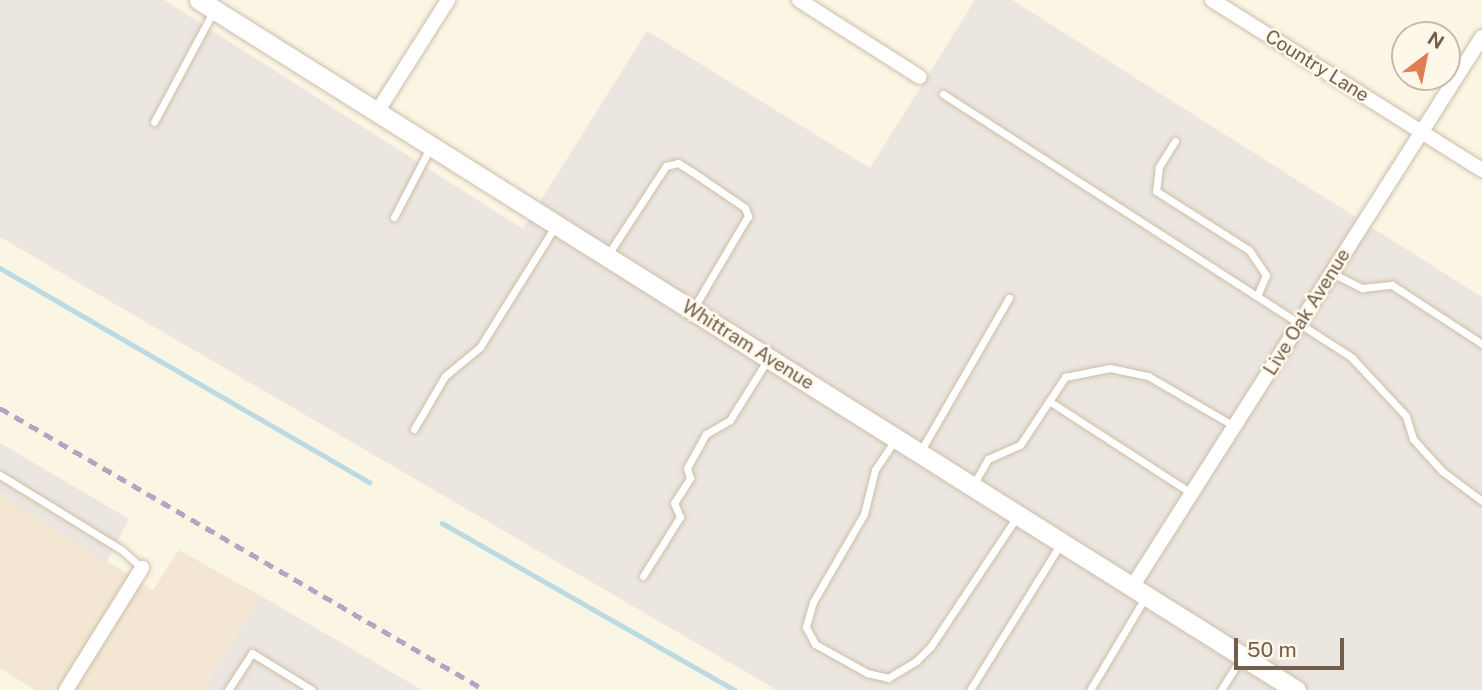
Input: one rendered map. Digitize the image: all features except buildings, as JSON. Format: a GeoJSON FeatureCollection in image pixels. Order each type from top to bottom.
{"type":"FeatureCollection","features":[{"type":"Feature","properties":{"kind":"street"},"geometry":{"type":"LineString","coordinates":[[377,112],[448,0]]}},
{"type":"Feature","properties":{"kind":"street"},"geometry":{"type":"LineString","coordinates":[[799,0],[920,77]]}},
{"type":"Feature","properties":{"kind":"street","name":"Country Lane"},"geometry":{"type":"LineString","coordinates":[[1212,0],[1482,170]]}},
{"type":"Feature","properties":{"kind":"street","name":"Whittram Avenue"},"geometry":{"type":"LineString","coordinates":[[207,5],[1296,690]]}},
{"type":"Feature","properties":{"kind":"street","name":"Live Oak Avenue"},"geometry":{"type":"LineString","coordinates":[[1140,591],[1192,493],[1482,37]]}},
{"type":"Feature","properties":{"kind":"street"},"geometry":{"type":"LineString","coordinates":[[66,690],[142,568]]}},
{"type":"Feature","properties":{"kind":"lane"},"geometry":{"type":"LineString","coordinates":[[154,122],[207,5]]}},
{"type":"Feature","properties":{"kind":"lane"},"geometry":{"type":"LineString","coordinates":[[943,94],[1301,321],[1376,382],[1406,416],[1413,439],[1443,471],[1482,501]]}},
{"type":"Feature","properties":{"kind":"lane"},"geometry":{"type":"LineString","coordinates":[[1175,141],[1159,167],[1156,191],[1248,250],[1266,275],[1258,294]]}},
{"type":"Feature","properties":{"kind":"lane"},"geometry":{"type":"LineString","coordinates":[[394,216],[431,146]]}},
{"type":"Feature","properties":{"kind":"lane"},"geometry":{"type":"LineString","coordinates":[[607,256],[666,166],[678,163],[691,171],[745,208],[748,216],[693,310]]}},
{"type":"Feature","properties":{"kind":"lane"},"geometry":{"type":"LineString","coordinates":[[414,429],[445,376],[480,347],[556,224]]}},
{"type":"Feature","properties":{"kind":"lane"},"geometry":{"type":"LineString","coordinates":[[1332,273],[1362,288],[1392,285],[1482,344]]}},
{"type":"Feature","properties":{"kind":"lane"},"geometry":{"type":"LineString","coordinates":[[919,453],[1009,298]]}},
{"type":"Feature","properties":{"kind":"lane"},"geometry":{"type":"LineString","coordinates":[[643,576],[680,517],[674,503],[690,478],[687,468],[706,434],[730,421],[769,358]]}},
{"type":"Feature","properties":{"kind":"lane"},"geometry":{"type":"LineString","coordinates":[[972,486],[988,459],[1020,445],[1065,377],[1110,368],[1148,376],[1234,426]]}},
{"type":"Feature","properties":{"kind":"lane"},"geometry":{"type":"LineString","coordinates":[[1049,401],[1192,493]]}},
{"type":"Feature","properties":{"kind":"lane"},"geometry":{"type":"LineString","coordinates":[[896,438],[875,470],[864,514],[813,602],[806,627],[815,644],[867,673],[888,678],[916,661],[931,646],[1018,515]]}},
{"type":"Feature","properties":{"kind":"lane"},"geometry":{"type":"LineString","coordinates":[[0,475],[122,550],[142,568]]}},
{"type":"Feature","properties":{"kind":"lane"},"geometry":{"type":"LineString","coordinates":[[970,690],[1061,542]]}},
{"type":"Feature","properties":{"kind":"lane"},"geometry":{"type":"LineString","coordinates":[[1090,690],[1140,591]]}},
{"type":"Feature","properties":{"kind":"lane"},"geometry":{"type":"LineString","coordinates":[[228,690],[252,653],[312,690]]}},
{"type":"Feature","properties":{"kind":"lane"},"geometry":{"type":"LineString","coordinates":[[1221,690],[1242,656]]}},
{"type":"Feature","properties":{"kind":"shaded area"},"geometry":{"type":"Polygon","coordinates":[[[0,0],[164,0],[523,229],[647,31],[870,168],[975,0],[1012,0],[1482,297],[1482,690],[777,690],[0,237],[0,0]]]}},
{"type":"Feature","properties":{"kind":"shaded area"},"geometry":{"type":"Polygon","coordinates":[[[0,443],[129,519],[106,563],[0,494],[0,443]]]}},
{"type":"Feature","properties":{"kind":"shaded area"},"geometry":{"type":"Polygon","coordinates":[[[0,494],[153,590],[179,550],[261,596],[203,690],[35,690],[0,668],[0,494]]]}},
{"type":"Feature","properties":{"kind":"shaded area"},"geometry":{"type":"Polygon","coordinates":[[[261,596],[422,690],[203,690],[261,596]]]}},
{"type":"Feature","properties":{"kind":"waterway"},"geometry":{"type":"LineString","coordinates":[[0,268],[369,482]]}},
{"type":"Feature","properties":{"kind":"waterway"},"geometry":{"type":"LineString","coordinates":[[442,523],[735,690]]}},
{"type":"Feature","properties":{"kind":"railway"},"geometry":{"type":"LineString","coordinates":[[0,408],[485,690]]}}]}
